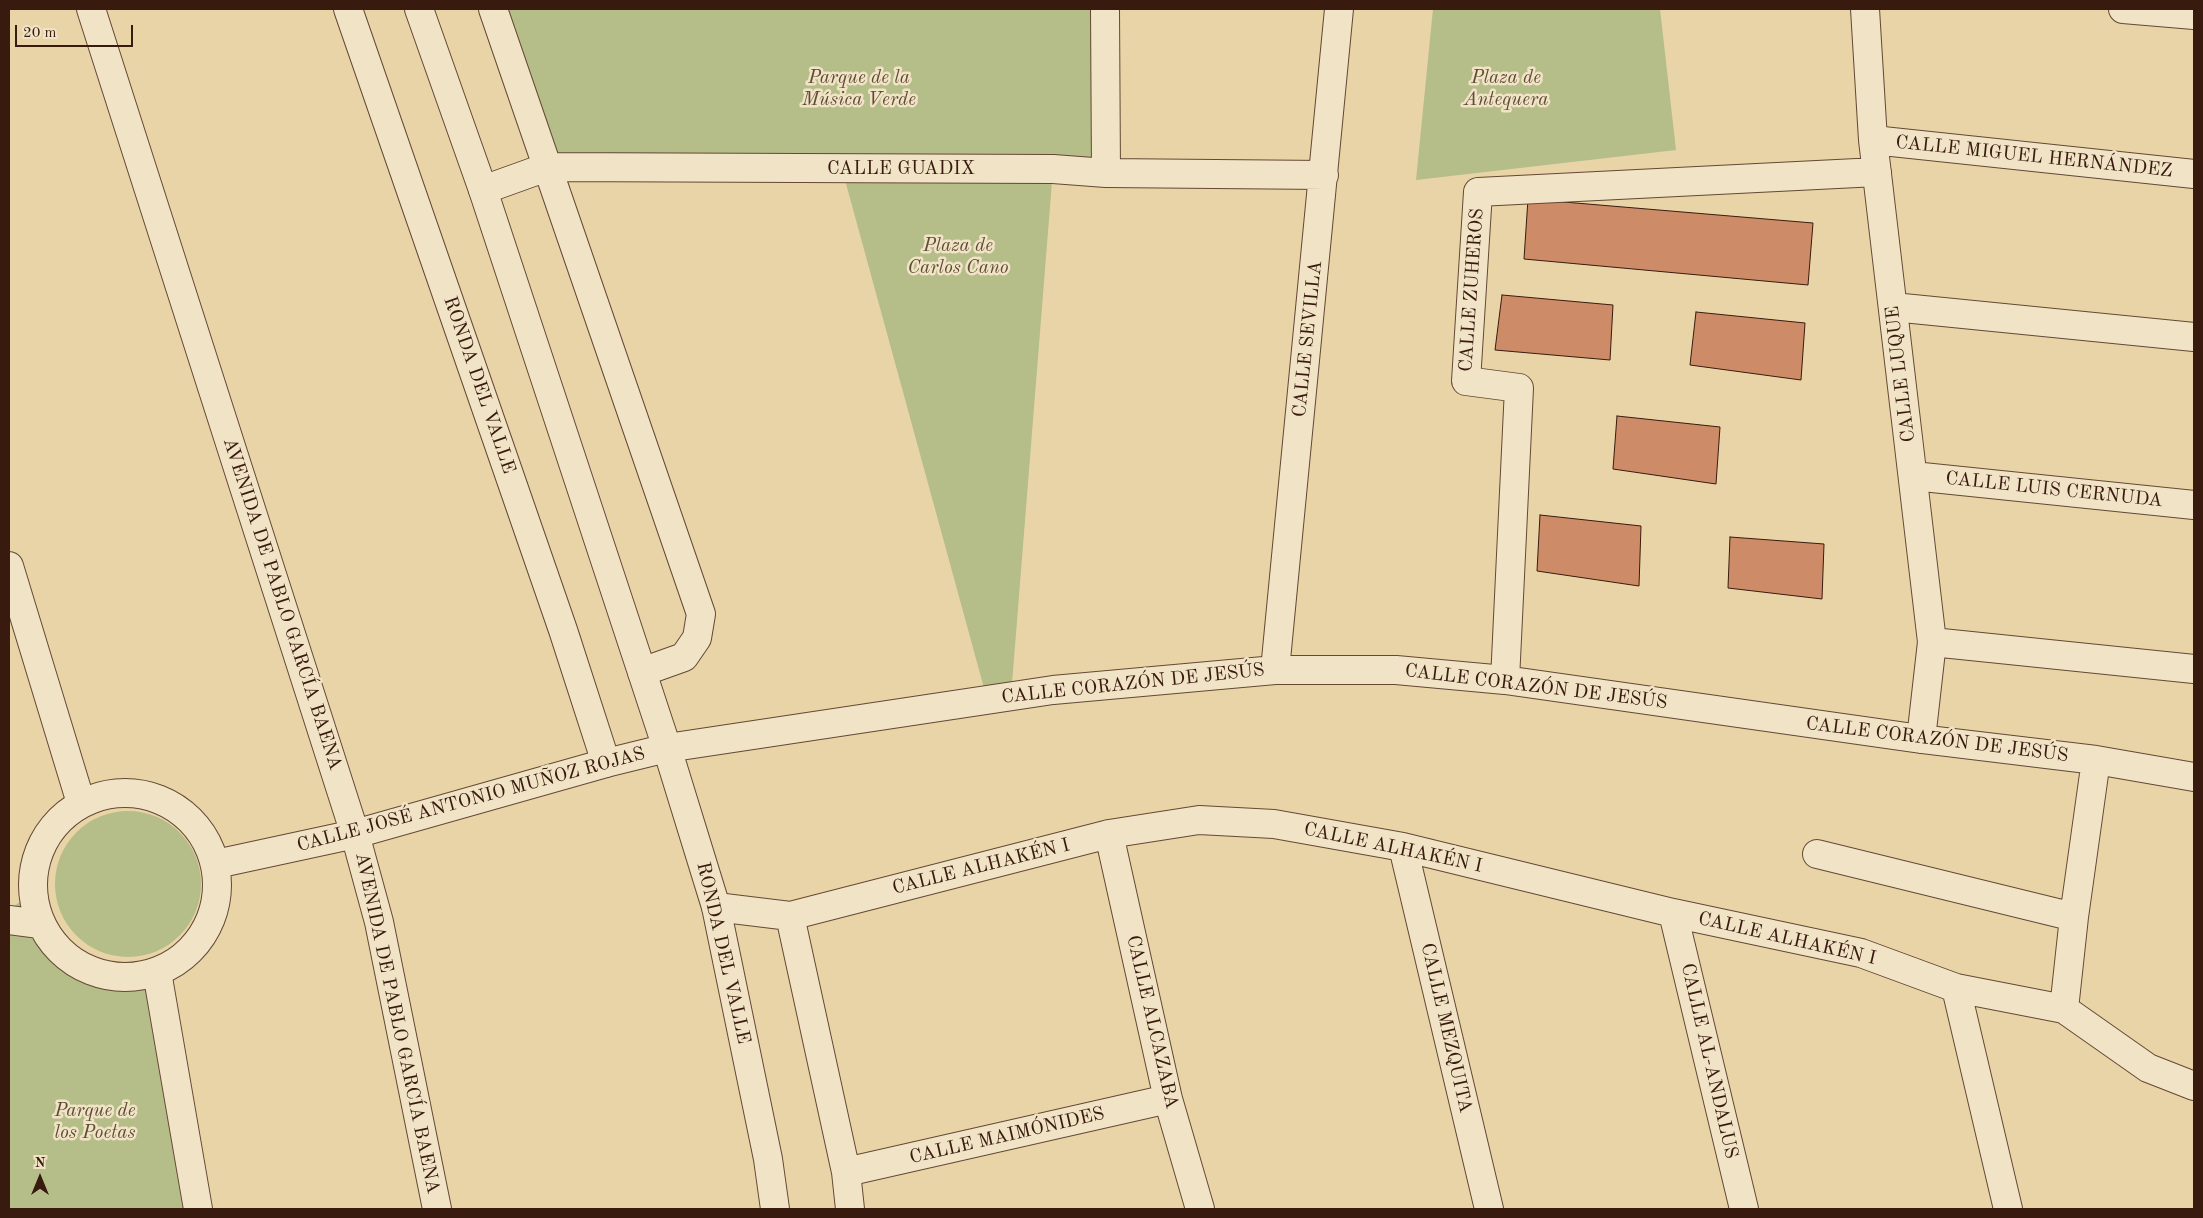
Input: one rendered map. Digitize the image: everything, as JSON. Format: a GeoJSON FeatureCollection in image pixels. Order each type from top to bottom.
{"type":"FeatureCollection","features":[{"type":"Feature","properties":{"kind":"street","name":"AVENIDA DE PABLO GARCÍA BAENA"},"geometry":{"type":"LineString","coordinates":[[91,9],[355,834],[379,922],[437,1209]]}},
{"type":"Feature","properties":{"kind":"street","name":"RONDA DEL VALLE"},"geometry":{"type":"LineString","coordinates":[[348,9],[564,630],[606,763]]}},
{"type":"Feature","properties":{"kind":"street","name":"RONDA DEL VALLE"},"geometry":{"type":"LineString","coordinates":[[419,9],[483,190],[667,748],[716,907],[768,1159],[775,1209]]}},
{"type":"Feature","properties":{"kind":"street"},"geometry":{"type":"LineString","coordinates":[[493,9],[701,614],[698,638],[684,657],[642,672]]}},
{"type":"Feature","properties":{"kind":"street"},"geometry":{"type":"LineString","coordinates":[[1106,9],[1106,172]]}},
{"type":"Feature","properties":{"kind":"street","name":"CALLE SEVILLA"},"geometry":{"type":"LineString","coordinates":[[1275,670],[1339,9]]}},
{"type":"Feature","properties":{"kind":"street","name":"CALLE LUQUE"},"geometry":{"type":"LineString","coordinates":[[1866,9],[1873,140],[1932,642],[1921,739]]}},
{"type":"Feature","properties":{"kind":"street"},"geometry":{"type":"LineString","coordinates":[[2123,9],[2194,15]]}},
{"type":"Feature","properties":{"kind":"street","name":"CALLE MIGUEL HERNÁNDEZ"},"geometry":{"type":"LineString","coordinates":[[1873,140],[2194,174]]}},
{"type":"Feature","properties":{"kind":"street","name":"CALLE GUADIX"},"geometry":{"type":"LineString","coordinates":[[483,190],[547,167],[1053,169],[1106,172],[1324,174]]}},
{"type":"Feature","properties":{"kind":"street","name":"CALLE ZUHEROS"},"geometry":{"type":"LineString","coordinates":[[1505,680],[1519,388],[1466,381],[1478,192],[1877,172]]}},
{"type":"Feature","properties":{"kind":"street"},"geometry":{"type":"LineString","coordinates":[[1893,307],[2194,338]]}},
{"type":"Feature","properties":{"kind":"street","name":"CALLE LUIS CERNUDA"},"geometry":{"type":"LineString","coordinates":[[1913,476],[2194,504]]}},
{"type":"Feature","properties":{"kind":"street"},"geometry":{"type":"LineString","coordinates":[[9,566],[18,627],[81,804]]}},
{"type":"Feature","properties":{"kind":"street"},"geometry":{"type":"LineString","coordinates":[[1932,642],[2194,669]]}},
{"type":"Feature","properties":{"kind":"street","name":"CALLE CORAZÓN DE JESÚS"},"geometry":{"type":"LineString","coordinates":[[667,748],[1053,690],[1275,670],[1396,670],[1505,680],[1921,739],[2096,760],[2194,777]]}},
{"type":"Feature","properties":{"kind":"street","name":"CALLE JOSÉ ANTONIO MUÑOZ ROJAS"},"geometry":{"type":"LineString","coordinates":[[216,864],[355,834],[606,763],[667,748]]}},
{"type":"Feature","properties":{"kind":"street"},"geometry":{"type":"LineString","coordinates":[[2096,760],[2074,916],[2064,1009],[2148,1068],[2194,1086]]}},
{"type":"Feature","properties":{"kind":"street"},"geometry":{"type":"LineString","coordinates":[[136,793],[163,800],[186,816],[205,838],[216,864],[218,890],[212,916],[200,941],[181,960],[157,972],[130,978],[102,975],[76,964],[55,947],[40,924],[32,893],[33,869],[42,843],[58,820],[81,804],[108,794],[136,793]]}},
{"type":"Feature","properties":{"kind":"street","name":"CALLE ALHAKÉN I"},"geometry":{"type":"LineString","coordinates":[[716,907],[790,916],[1110,834],[1199,820],[1274,824],[1403,847],[1673,913],[1861,953],[1956,988],[2064,1009]]}},
{"type":"Feature","properties":{"kind":"street","name":"CALLE ALCAZABA"},"geometry":{"type":"LineString","coordinates":[[1110,834],[1168,1099],[1200,1209]]}},
{"type":"Feature","properties":{"kind":"street","name":"CALLE MEZQUITA"},"geometry":{"type":"LineString","coordinates":[[1403,847],[1490,1209]]}},
{"type":"Feature","properties":{"kind":"street"},"geometry":{"type":"LineString","coordinates":[[1817,854],[2074,916]]}},
{"type":"Feature","properties":{"kind":"street"},"geometry":{"type":"LineString","coordinates":[[9,910],[32,893]]}},
{"type":"Feature","properties":{"kind":"street","name":"CALLE AL-ANDALUS"},"geometry":{"type":"LineString","coordinates":[[1673,913],[1744,1209]]}},
{"type":"Feature","properties":{"kind":"street"},"geometry":{"type":"LineString","coordinates":[[790,916],[846,1172],[850,1209]]}},
{"type":"Feature","properties":{"kind":"street"},"geometry":{"type":"LineString","coordinates":[[9,920],[40,924]]}},
{"type":"Feature","properties":{"kind":"street"},"geometry":{"type":"LineString","coordinates":[[157,972],[198,1209]]}},
{"type":"Feature","properties":{"kind":"street"},"geometry":{"type":"LineString","coordinates":[[1956,988],[2008,1209]]}},
{"type":"Feature","properties":{"kind":"street","name":"CALLE MAIMÓNIDES"},"geometry":{"type":"LineString","coordinates":[[846,1172],[1168,1099]]}},
{"type":"Feature","properties":{"kind":"green space"},"geometry":{"type":"Polygon","coordinates":[[[493,9],[1105,9],[1106,173],[1053,169],[1011,696],[987,699],[842,169],[547,167],[493,9]]]}},
{"type":"Feature","properties":{"kind":"green space","name":"Plaza de Antequera"},"geometry":{"type":"Polygon","coordinates":[[[1433,9],[1660,9],[1676,150],[1416,180],[1433,9]]]}},
{"type":"Feature","properties":{"kind":"green space"},"geometry":{"type":"Polygon","coordinates":[[[128,811],[156,816],[180,832],[196,856],[201,884],[196,912],[180,936],[156,952],[128,957],[100,952],[76,936],[60,912],[55,884],[60,856],[76,832],[100,816],[128,811]]]}},
{"type":"Feature","properties":{"kind":"green space","name":"Parque de los Poetas"},"geometry":{"type":"Polygon","coordinates":[[[32,893],[40,924],[55,947],[76,964],[102,975],[130,978],[157,972],[198,1209],[9,1209],[9,910],[32,893]]]}},
{"type":"Feature","properties":{"kind":"building"},"geometry":{"type":"Polygon","coordinates":[[[1528,199],[1813,223],[1808,285],[1524,259],[1528,199]]]}},
{"type":"Feature","properties":{"kind":"building"},"geometry":{"type":"Polygon","coordinates":[[[1502,295],[1613,305],[1610,360],[1495,350],[1502,295]]]}},
{"type":"Feature","properties":{"kind":"building"},"geometry":{"type":"Polygon","coordinates":[[[1696,312],[1805,323],[1801,380],[1690,365],[1696,312]]]}},
{"type":"Feature","properties":{"kind":"building"},"geometry":{"type":"Polygon","coordinates":[[[1617,416],[1720,427],[1716,484],[1613,469],[1617,416]]]}},
{"type":"Feature","properties":{"kind":"building"},"geometry":{"type":"Polygon","coordinates":[[[1540,515],[1641,526],[1639,586],[1537,571],[1540,515]]]}},
{"type":"Feature","properties":{"kind":"building"},"geometry":{"type":"Polygon","coordinates":[[[1730,537],[1824,544],[1822,599],[1728,588],[1730,537]]]}},
{"type":"Feature","properties":{"kind":"park label","name":"Parque de la Música Verde"},"geometry":{"type":"Point","coordinates":[859,89]}},
{"type":"Feature","properties":{"kind":"park label","name":"Plaza de Carlos Cano"},"geometry":{"type":"Point","coordinates":[958,257]}}]}
